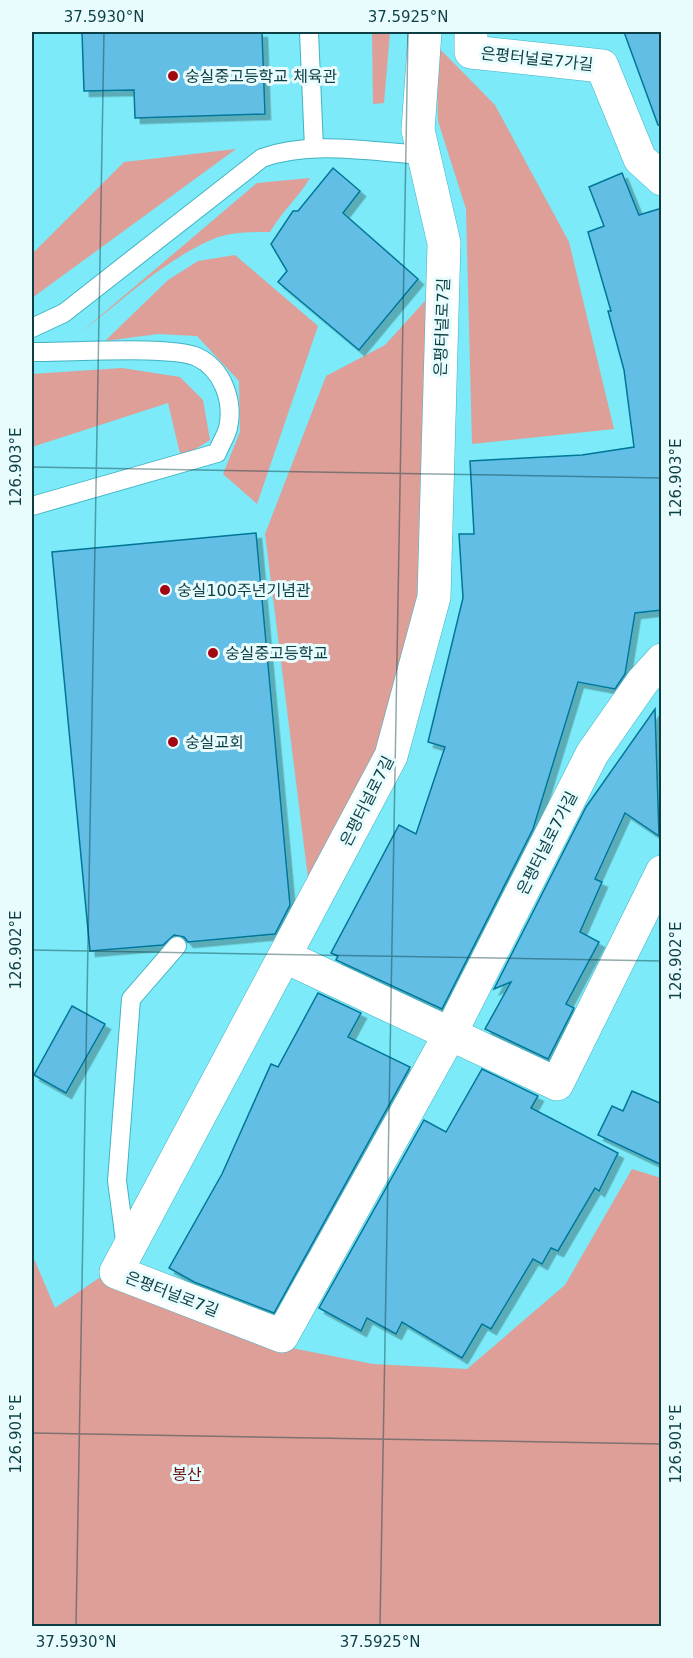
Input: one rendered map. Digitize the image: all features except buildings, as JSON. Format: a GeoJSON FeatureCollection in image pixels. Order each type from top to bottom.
{"type":"FeatureCollection","features":[{"type":"Feature","properties":{"kind":"street","name":"은평터널로7길"},"geometry":{"type":"LineString","coordinates":[[282,1336],[116,1272],[286,957],[391,756],[434,597],[444,243],[418,130],[425,32]]}},
{"type":"Feature","properties":{"kind":"street","name":"은평터널로7가길"},"geometry":{"type":"LineString","coordinates":[[471,32],[471,52],[602,66],[654,160]]}},
{"type":"Feature","properties":{"kind":"street","name":"은평터널로7가길"},"geometry":{"type":"LineString","coordinates":[[282,1336],[450,1036],[592,754],[643,681],[662,660]]}},
{"type":"Feature","properties":{"kind":"street"},"geometry":{"type":"LineString","coordinates":[[286,957],[450,1036],[557,1084],[662,872]]}},
{"type":"Feature","properties":{"kind":"lane"},"geometry":{"type":"LineString","coordinates":[[309,32],[314,148]]}},
{"type":"Feature","properties":{"kind":"lane"},"geometry":{"type":"LineString","coordinates":[[32,328],[64,314],[262,158],[287,149],[314,148],[424,155]]}},
{"type":"Feature","properties":{"kind":"lane"},"geometry":{"type":"LineString","coordinates":[[32,352],[163,351],[197,357],[215,372],[228,390],[228,427],[217,453],[32,506]]}},
{"type":"Feature","properties":{"kind":"lane"},"geometry":{"type":"LineString","coordinates":[[126,1252],[117,1181],[131,999],[177,946]]}},
{"type":"Feature","properties":{"kind":"green space"},"geometry":{"type":"Polygon","coordinates":[[[372,32],[390,32],[384,103],[373,104],[372,32]]]}},
{"type":"Feature","properties":{"kind":"green space"},"geometry":{"type":"Polygon","coordinates":[[[436,45],[495,105],[569,242],[614,429],[472,444],[466,209],[438,121],[436,45]]]}},
{"type":"Feature","properties":{"kind":"green space"},"geometry":{"type":"Polygon","coordinates":[[[236,149],[32,298],[32,254],[124,162],[236,149]]]}},
{"type":"Feature","properties":{"kind":"green space"},"geometry":{"type":"Polygon","coordinates":[[[310,178],[270,232],[225,235],[193,249],[143,282],[80,333],[257,183],[310,178]]]}},
{"type":"Feature","properties":{"kind":"green space"},"geometry":{"type":"Polygon","coordinates":[[[235,255],[318,326],[257,504],[223,474],[240,432],[239,381],[197,336],[158,334],[105,341],[168,280],[198,261],[235,255]]]}},
{"type":"Feature","properties":{"kind":"green space"},"geometry":{"type":"Polygon","coordinates":[[[434,291],[422,587],[379,762],[309,886],[265,534],[326,376],[385,345],[434,291]]]}},
{"type":"Feature","properties":{"kind":"green space"},"geometry":{"type":"Polygon","coordinates":[[[122,368],[180,377],[203,400],[210,440],[181,458],[168,403],[32,447],[32,374],[122,368]]]}},
{"type":"Feature","properties":{"kind":"green space","name":"봉산"},"geometry":{"type":"Polygon","coordinates":[[[632,1169],[661,1178],[661,1626],[32,1626],[32,1254],[55,1308],[102,1276],[271,1344],[373,1364],[467,1369],[565,1285],[632,1169]]]}},
{"type":"Feature","properties":{"kind":"place","name":"숭실중고등학교 체육관"},"geometry":{"type":"Point","coordinates":[173,76]}},
{"type":"Feature","properties":{"kind":"place","name":"숭실100주년기념관"},"geometry":{"type":"Point","coordinates":[165,590]}},
{"type":"Feature","properties":{"kind":"place","name":"숭실중고등학교"},"geometry":{"type":"Point","coordinates":[213,653]}},
{"type":"Feature","properties":{"kind":"place","name":"숭실교회"},"geometry":{"type":"Point","coordinates":[173,742]}}]}
